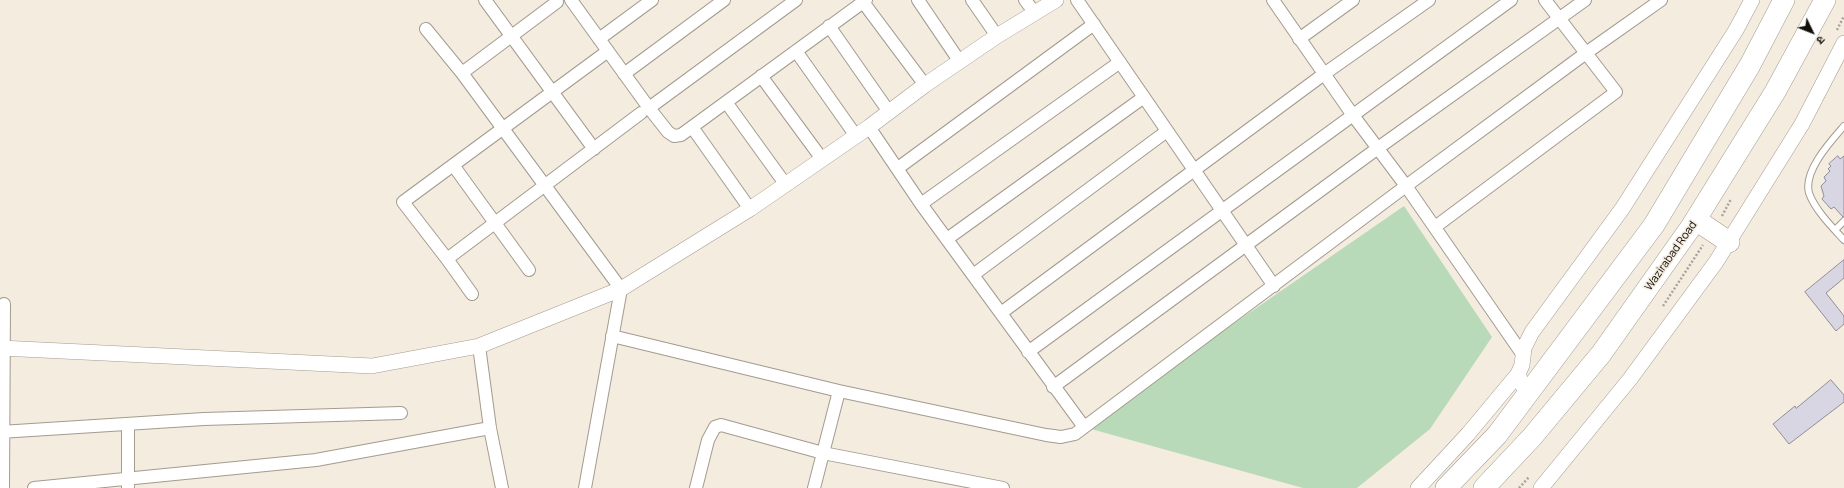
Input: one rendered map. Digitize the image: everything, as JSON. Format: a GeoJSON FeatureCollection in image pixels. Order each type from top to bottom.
{"type":"FeatureCollection","features":[{"type":"Feature","properties":{"kind":"highway"},"geometry":{"type":"LineString","coordinates":[[1446,488],[1497,435],[1654,225],[1750,65],[1784,0]]}},
{"type":"Feature","properties":{"kind":"highway","name":"Wazirabad Road"},"geometry":{"type":"LineString","coordinates":[[1484,488],[1539,428],[1601,354],[1696,220],[1775,92],[1825,0]]}},
{"type":"Feature","properties":{"kind":"highway"},"geometry":{"type":"LineString","coordinates":[[1696,220],[1728,242]]}},
{"type":"Feature","properties":{"kind":"highway"},"geometry":{"type":"LineString","coordinates":[[1522,402],[1539,428]]}},
{"type":"Feature","properties":{"kind":"street"},"geometry":{"type":"LineString","coordinates":[[485,0],[594,149]]}},
{"type":"Feature","properties":{"kind":"street"},"geometry":{"type":"LineString","coordinates":[[599,39],[652,0]]}},
{"type":"Feature","properties":{"kind":"street"},"geometry":{"type":"LineString","coordinates":[[624,74],[724,0]]}},
{"type":"Feature","properties":{"kind":"street"},"geometry":{"type":"LineString","coordinates":[[447,259],[494,222],[796,0]]}},
{"type":"Feature","properties":{"kind":"street"},"geometry":{"type":"LineString","coordinates":[[918,0],[960,62]]}},
{"type":"Feature","properties":{"kind":"street"},"geometry":{"type":"LineString","coordinates":[[972,0],[997,36]]}},
{"type":"Feature","properties":{"kind":"street"},"geometry":{"type":"LineString","coordinates":[[1026,0],[1035,13]]}},
{"type":"Feature","properties":{"kind":"street"},"geometry":{"type":"LineString","coordinates":[[2,348],[372,366],[479,346],[621,289],[750,209],[869,127],[925,85],[997,36],[1056,0]]}},
{"type":"Feature","properties":{"kind":"street"},"geometry":{"type":"LineString","coordinates":[[1077,0],[1274,286]]}},
{"type":"Feature","properties":{"kind":"street"},"geometry":{"type":"LineString","coordinates":[[1299,39],[1353,0]]}},
{"type":"Feature","properties":{"kind":"street"},"geometry":{"type":"LineString","coordinates":[[1001,313],[1324,74],[1428,0]]}},
{"type":"Feature","properties":{"kind":"street"},"geometry":{"type":"LineString","coordinates":[[1028,352],[1221,209],[1511,0]]}},
{"type":"Feature","properties":{"kind":"street"},"geometry":{"type":"LineString","coordinates":[[1435,227],[1616,92],[1545,0]]}},
{"type":"Feature","properties":{"kind":"street"},"geometry":{"type":"LineString","coordinates":[[1053,387],[1378,148],[1585,0]]}},
{"type":"Feature","properties":{"kind":"street"},"geometry":{"type":"LineString","coordinates":[[612,336],[839,391],[1046,435],[1061,437],[1075,434],[1406,186],[1661,0]]}},
{"type":"Feature","properties":{"kind":"street"},"geometry":{"type":"LineString","coordinates":[[1522,402],[1518,374],[1527,341],[1532,332],[1622,209],[1731,37],[1752,0]]}},
{"type":"Feature","properties":{"kind":"street"},"geometry":{"type":"LineString","coordinates":[[575,2],[624,74],[645,111],[674,136],[681,135],[865,1],[925,85]]}},
{"type":"Feature","properties":{"kind":"street"},"geometry":{"type":"LineString","coordinates":[[1276,1],[1299,39],[1352,114],[1406,186],[1523,355]]}},
{"type":"Feature","properties":{"kind":"street"},"geometry":{"type":"LineString","coordinates":[[462,72],[557,2]]}},
{"type":"Feature","properties":{"kind":"street"},"geometry":{"type":"LineString","coordinates":[[898,168],[1094,24]]}},
{"type":"Feature","properties":{"kind":"street"},"geometry":{"type":"LineString","coordinates":[[829,26],[889,112]]}},
{"type":"Feature","properties":{"kind":"street"},"geometry":{"type":"LineString","coordinates":[[426,29],[462,72],[621,289],[585,488]]}},
{"type":"Feature","properties":{"kind":"street"},"geometry":{"type":"LineString","coordinates":[[1541,488],[1630,379],[1716,262],[1802,124],[1844,43]]}},
{"type":"Feature","properties":{"kind":"street"},"geometry":{"type":"LineString","coordinates":[[472,294],[403,202],[608,51]]}},
{"type":"Feature","properties":{"kind":"street"},"geometry":{"type":"LineString","coordinates":[[796,51],[856,136]]}},
{"type":"Feature","properties":{"kind":"street"},"geometry":{"type":"LineString","coordinates":[[921,204],[1120,62]]}},
{"type":"Feature","properties":{"kind":"street"},"geometry":{"type":"LineString","coordinates":[[761,76],[822,159]]}},
{"type":"Feature","properties":{"kind":"street"},"geometry":{"type":"LineString","coordinates":[[947,239],[1144,97]]}},
{"type":"Feature","properties":{"kind":"street"},"geometry":{"type":"LineString","coordinates":[[726,102],[786,185]]}},
{"type":"Feature","properties":{"kind":"street"},"geometry":{"type":"LineString","coordinates":[[692,127],[750,209]]}},
{"type":"Feature","properties":{"kind":"street"},"geometry":{"type":"LineString","coordinates":[[869,127],[921,204],[1053,387],[1084,427]]}},
{"type":"Feature","properties":{"kind":"street"},"geometry":{"type":"LineString","coordinates":[[973,275],[1167,130]]}},
{"type":"Feature","properties":{"kind":"street"},"geometry":{"type":"LineString","coordinates":[[453,165],[529,270]]}},
{"type":"Feature","properties":{"kind":"street"},"geometry":{"type":"LineString","coordinates":[[3,488],[2,348],[4,304]]}},
{"type":"Feature","properties":{"kind":"street"},"geometry":{"type":"LineString","coordinates":[[479,346],[490,428],[502,488]]}},
{"type":"Feature","properties":{"kind":"street"},"geometry":{"type":"LineString","coordinates":[[1418,488],[1468,434],[1518,374]]}},
{"type":"Feature","properties":{"kind":"street"},"geometry":{"type":"LineString","coordinates":[[814,488],[839,391]]}},
{"type":"Feature","properties":{"kind":"street"},"geometry":{"type":"LineString","coordinates":[[2,432],[204,419],[401,413]]}},
{"type":"Feature","properties":{"kind":"street"},"geometry":{"type":"LineString","coordinates":[[128,424],[128,483]]}},
{"type":"Feature","properties":{"kind":"street"},"geometry":{"type":"LineString","coordinates":[[696,488],[708,440],[715,427],[721,425],[823,453],[1003,488]]}},
{"type":"Feature","properties":{"kind":"street"},"geometry":{"type":"LineString","coordinates":[[34,488],[128,483],[316,460],[490,428]]}},
{"type":"Feature","properties":{"kind":"lane"},"geometry":{"type":"LineString","coordinates":[[1844,126],[1826,146],[1818,158],[1809,180],[1809,192],[1812,199],[1844,240]]}},
{"type":"Feature","properties":{"kind":"lane"},"geometry":{"type":"LineString","coordinates":[[1835,230],[1844,222]]}},
{"type":"Feature","properties":{"kind":"green space"},"geometry":{"type":"Polygon","coordinates":[[[1404,206],[1492,337],[1430,429],[1357,488],[1303,488],[1084,427],[1404,206]]]}},
{"type":"Feature","properties":{"kind":"building"},"geometry":{"type":"Polygon","coordinates":[[[1838,156],[1840,159],[1844,156],[1844,217],[1834,207],[1831,209],[1822,199],[1824,196],[1821,186],[1826,181],[1824,177],[1830,171],[1828,169],[1831,166],[1829,164],[1838,156]]]}},
{"type":"Feature","properties":{"kind":"building"},"geometry":{"type":"Polygon","coordinates":[[[1844,260],[1844,278],[1826,293],[1844,316],[1844,324],[1836,331],[1805,292],[1844,260]]]}},
{"type":"Feature","properties":{"kind":"building"},"geometry":{"type":"Polygon","coordinates":[[[1831,380],[1844,395],[1844,402],[1789,444],[1773,424],[1831,380]]]}}]}
